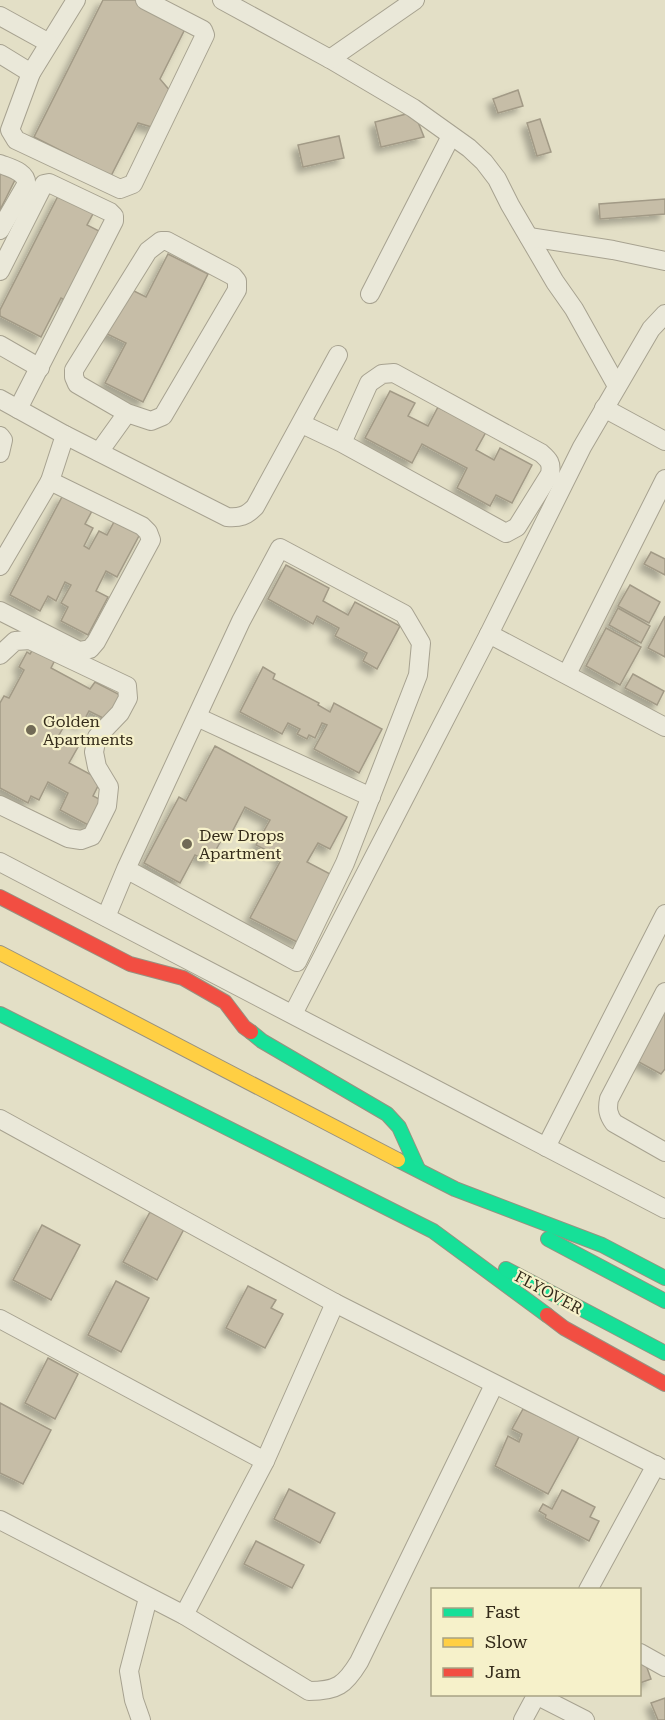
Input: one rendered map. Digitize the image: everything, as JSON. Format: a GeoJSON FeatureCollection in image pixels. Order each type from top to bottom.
{"type":"FeatureCollection","features":[{"type":"Feature","properties":{"kind":"main road"},"geometry":{"type":"LineString","coordinates":[[0,897],[130,964],[183,978],[225,1002],[237,1020],[262,1041],[397,1122],[418,1169]]}},
{"type":"Feature","properties":{"kind":"main road"},"geometry":{"type":"LineString","coordinates":[[0,953],[418,1169],[665,1301]]}},
{"type":"Feature","properties":{"kind":"main road"},"geometry":{"type":"LineString","coordinates":[[225,1002],[234,985]]}},
{"type":"Feature","properties":{"kind":"main road"},"geometry":{"type":"LineString","coordinates":[[0,1014],[434,1231],[564,1328],[665,1384]]}},
{"type":"Feature","properties":{"kind":"main road"},"geometry":{"type":"LineString","coordinates":[[455,1189],[602,1245],[665,1278]]}},
{"type":"Feature","properties":{"kind":"main road","name":"FLYOVER"},"geometry":{"type":"LineString","coordinates":[[434,1231],[663,1352]]}},
{"type":"Feature","properties":{"kind":"street"},"geometry":{"type":"LineString","coordinates":[[76,0],[31,73],[10,130],[16,140],[120,189],[133,184],[205,35],[203,30],[145,0]]}},
{"type":"Feature","properties":{"kind":"street"},"geometry":{"type":"LineString","coordinates":[[222,0],[330,59],[413,108],[470,148],[497,179],[617,386]]}},
{"type":"Feature","properties":{"kind":"street"},"geometry":{"type":"LineString","coordinates":[[330,59],[415,0]]}},
{"type":"Feature","properties":{"kind":"street"},"geometry":{"type":"LineString","coordinates":[[0,16],[49,43]]}},
{"type":"Feature","properties":{"kind":"street"},"geometry":{"type":"LineString","coordinates":[[0,54],[31,73]]}},
{"type":"Feature","properties":{"kind":"street"},"geometry":{"type":"LineString","coordinates":[[370,294],[451,136]]}},
{"type":"Feature","properties":{"kind":"street"},"geometry":{"type":"LineString","coordinates":[[0,164],[24,175],[27,180],[0,230]]}},
{"type":"Feature","properties":{"kind":"street"},"geometry":{"type":"LineString","coordinates":[[0,271],[44,184],[49,183],[114,216],[114,221],[18,409]]}},
{"type":"Feature","properties":{"kind":"street"},"geometry":{"type":"LineString","coordinates":[[529,237],[665,261]]}},
{"type":"Feature","properties":{"kind":"street"},"geometry":{"type":"LineString","coordinates":[[161,241],[167,241],[232,276],[237,281],[237,290],[164,416],[151,421],[127,413],[77,384],[74,370],[147,251],[161,241]]}},
{"type":"Feature","properties":{"kind":"street"},"geometry":{"type":"LineString","coordinates":[[293,1014],[489,634],[582,447],[651,329],[665,314]]}},
{"type":"Feature","properties":{"kind":"street"},"geometry":{"type":"LineString","coordinates":[[0,345],[40,368]]}},
{"type":"Feature","properties":{"kind":"street"},"geometry":{"type":"LineString","coordinates":[[0,399],[65,435],[227,517],[238,518],[248,514],[255,507],[338,355]]}},
{"type":"Feature","properties":{"kind":"street"},"geometry":{"type":"LineString","coordinates":[[302,424],[342,443],[506,533],[512,532],[517,527],[550,474],[552,466],[541,453],[394,373],[382,374],[369,383],[342,443]]}},
{"type":"Feature","properties":{"kind":"street"},"geometry":{"type":"LineString","coordinates":[[604,408],[665,441]]}},
{"type":"Feature","properties":{"kind":"street"},"geometry":{"type":"LineString","coordinates":[[99,452],[127,413]]}},
{"type":"Feature","properties":{"kind":"street"},"geometry":{"type":"LineString","coordinates":[[0,566],[50,482],[65,435]]}},
{"type":"Feature","properties":{"kind":"street"},"geometry":{"type":"LineString","coordinates":[[0,436],[3,440],[0,453]]}},
{"type":"Feature","properties":{"kind":"street"},"geometry":{"type":"LineString","coordinates":[[567,674],[665,479]]}},
{"type":"Feature","properties":{"kind":"street"},"geometry":{"type":"LineString","coordinates":[[0,611],[79,651],[90,649],[96,642],[151,540],[148,532],[142,526],[50,482]]}},
{"type":"Feature","properties":{"kind":"street"},"geometry":{"type":"LineString","coordinates":[[106,917],[126,869],[241,621],[280,548],[404,614],[421,643],[418,675],[345,863],[297,962],[126,869]]}},
{"type":"Feature","properties":{"kind":"street"},"geometry":{"type":"LineString","coordinates":[[489,634],[664,724]]}},
{"type":"Feature","properties":{"kind":"street"},"geometry":{"type":"LineString","coordinates":[[0,655],[15,641],[30,640],[127,686],[128,698],[120,713],[97,737],[94,752],[97,767],[109,787],[108,806],[92,836],[81,840],[68,838],[0,805]]}},
{"type":"Feature","properties":{"kind":"street"},"geometry":{"type":"LineString","coordinates":[[197,717],[371,797]]}},
{"type":"Feature","properties":{"kind":"street"},"geometry":{"type":"LineString","coordinates":[[0,862],[665,1209]]}},
{"type":"Feature","properties":{"kind":"street"},"geometry":{"type":"LineString","coordinates":[[546,1147],[665,914]]}},
{"type":"Feature","properties":{"kind":"street"},"geometry":{"type":"LineString","coordinates":[[665,992],[609,1099],[607,1107],[614,1124],[665,1152]]}},
{"type":"Feature","properties":{"kind":"street"},"geometry":{"type":"LineString","coordinates":[[0,1119],[335,1304],[660,1467],[589,1588]]}},
{"type":"Feature","properties":{"kind":"street"},"geometry":{"type":"LineString","coordinates":[[184,1615],[266,1461],[335,1304]]}},
{"type":"Feature","properties":{"kind":"street"},"geometry":{"type":"LineString","coordinates":[[0,1319],[266,1461]]}},
{"type":"Feature","properties":{"kind":"street"},"geometry":{"type":"LineString","coordinates":[[0,1520],[184,1615],[309,1691],[326,1691],[341,1685],[350,1677],[359,1662],[494,1385]]}},
{"type":"Feature","properties":{"kind":"street"},"geometry":{"type":"LineString","coordinates":[[141,1720],[134,1700],[129,1671],[148,1598]]}},
{"type":"Feature","properties":{"kind":"street"},"geometry":{"type":"LineString","coordinates":[[641,1654],[665,1666]]}},
{"type":"Feature","properties":{"kind":"street"},"geometry":{"type":"LineString","coordinates":[[523,1720],[535,1696]]}},
{"type":"Feature","properties":{"kind":"street"},"geometry":{"type":"LineString","coordinates":[[538,1696],[585,1720]]}},
{"type":"Feature","properties":{"kind":"building"},"geometry":{"type":"Polygon","coordinates":[[[103,0],[137,0],[187,25],[160,79],[171,92],[155,128],[138,123],[111,176],[34,137],[103,0]]]}},
{"type":"Feature","properties":{"kind":"building"},"geometry":{"type":"Polygon","coordinates":[[[518,90],[523,106],[498,113],[493,99],[518,90]]]}},
{"type":"Feature","properties":{"kind":"building"},"geometry":{"type":"Polygon","coordinates":[[[414,112],[424,137],[381,147],[375,122],[414,112]]]}},
{"type":"Feature","properties":{"kind":"building"},"geometry":{"type":"Polygon","coordinates":[[[540,119],[551,152],[537,156],[527,123],[540,119]]]}},
{"type":"Feature","properties":{"kind":"building"},"geometry":{"type":"Polygon","coordinates":[[[339,136],[344,158],[303,167],[298,145],[339,136]]]}},
{"type":"Feature","properties":{"kind":"building"},"geometry":{"type":"Polygon","coordinates":[[[0,169],[16,178],[0,210],[0,169]]]}},
{"type":"Feature","properties":{"kind":"building"},"geometry":{"type":"Polygon","coordinates":[[[59,194],[94,212],[87,225],[101,232],[66,301],[61,298],[41,337],[0,316],[0,310],[59,194]]]}},
{"type":"Feature","properties":{"kind":"building"},"geometry":{"type":"Polygon","coordinates":[[[665,199],[665,214],[600,219],[599,204],[665,199]]]}},
{"type":"Feature","properties":{"kind":"building"},"geometry":{"type":"Polygon","coordinates":[[[168,254],[208,274],[143,402],[105,383],[126,343],[103,332],[126,287],[146,297],[168,254]]]}},
{"type":"Feature","properties":{"kind":"building"},"geometry":{"type":"Polygon","coordinates":[[[390,391],[415,403],[408,416],[428,426],[438,407],[486,432],[476,450],[494,460],[500,448],[532,465],[512,503],[496,495],[490,506],[457,488],[467,468],[422,444],[412,463],[365,438],[390,391]]]}},
{"type":"Feature","properties":{"kind":"building"},"geometry":{"type":"Polygon","coordinates":[[[63,495],[92,511],[85,524],[93,528],[84,546],[89,549],[99,531],[107,535],[115,520],[140,534],[117,577],[106,571],[96,591],[108,597],[88,635],[61,621],[68,607],[61,603],[71,585],[65,582],[56,601],[48,596],[40,611],[10,595],[63,495]]]}},
{"type":"Feature","properties":{"kind":"building"},"geometry":{"type":"Polygon","coordinates":[[[651,552],[665,559],[665,575],[644,564],[651,552]]]}},
{"type":"Feature","properties":{"kind":"building"},"geometry":{"type":"Polygon","coordinates":[[[286,565],[329,588],[323,601],[348,615],[355,602],[400,626],[377,669],[363,661],[367,653],[335,636],[339,628],[317,616],[313,624],[268,599],[286,565]]]}},
{"type":"Feature","properties":{"kind":"building"},"geometry":{"type":"Polygon","coordinates":[[[630,585],[660,602],[649,623],[618,606],[630,585]]]}},
{"type":"Feature","properties":{"kind":"building"},"geometry":{"type":"Polygon","coordinates":[[[618,608],[650,626],[641,643],[609,625],[618,608]]]}},
{"type":"Feature","properties":{"kind":"building"},"geometry":{"type":"Polygon","coordinates":[[[665,616],[665,657],[648,648],[665,616]]]}},
{"type":"Feature","properties":{"kind":"building"},"geometry":{"type":"Polygon","coordinates":[[[606,628],[641,647],[620,685],[586,666],[606,628]]]}},
{"type":"Feature","properties":{"kind":"building","name":"Golden Apartments"},"geometry":{"type":"Polygon","coordinates":[[[35,646],[56,658],[51,668],[90,689],[95,682],[120,695],[107,720],[89,711],[82,724],[69,717],[58,737],[78,747],[69,763],[101,780],[93,796],[103,801],[90,826],[60,810],[68,793],[48,782],[39,800],[31,796],[28,803],[0,788],[0,703],[4,696],[9,698],[24,670],[19,667],[27,652],[30,654],[35,646]]]}},
{"type":"Feature","properties":{"kind":"building"},"geometry":{"type":"Polygon","coordinates":[[[263,667],[275,674],[273,679],[319,703],[318,705],[330,712],[334,703],[382,729],[359,773],[314,749],[327,725],[322,723],[315,738],[309,735],[307,739],[297,734],[300,729],[288,723],[282,734],[240,712],[263,667]]]}},
{"type":"Feature","properties":{"kind":"building"},"geometry":{"type":"Polygon","coordinates":[[[633,674],[664,691],[657,705],[625,688],[633,674]]]}},
{"type":"Feature","properties":{"kind":"building","name":"Dew Drops Apartment"},"geometry":{"type":"Polygon","coordinates":[[[215,746],[347,817],[330,849],[318,843],[307,862],[334,876],[299,943],[250,918],[282,858],[256,845],[270,820],[245,807],[231,834],[226,832],[209,862],[195,855],[180,883],[144,863],[179,797],[186,801],[215,746]]]}},
{"type":"Feature","properties":{"kind":"building"},"geometry":{"type":"Polygon","coordinates":[[[665,1008],[665,1069],[661,1074],[637,1061],[665,1008]]]}},
{"type":"Feature","properties":{"kind":"building"},"geometry":{"type":"Polygon","coordinates":[[[150,1212],[184,1229],[157,1280],[123,1262],[150,1212]]]}},
{"type":"Feature","properties":{"kind":"building"},"geometry":{"type":"Polygon","coordinates":[[[42,1225],[80,1245],[51,1300],[13,1280],[42,1225]]]}},
{"type":"Feature","properties":{"kind":"building"},"geometry":{"type":"Polygon","coordinates":[[[116,1281],[149,1298],[121,1352],[88,1335],[116,1281]]]}},
{"type":"Feature","properties":{"kind":"building"},"geometry":{"type":"Polygon","coordinates":[[[248,1286],[276,1300],[271,1308],[283,1314],[265,1348],[226,1328],[248,1286]]]}},
{"type":"Feature","properties":{"kind":"building"},"geometry":{"type":"Polygon","coordinates":[[[48,1358],[78,1374],[55,1419],[25,1403],[48,1358]]]}},
{"type":"Feature","properties":{"kind":"building"},"geometry":{"type":"Polygon","coordinates":[[[0,1403],[51,1430],[23,1484],[0,1473],[0,1403]]]}},
{"type":"Feature","properties":{"kind":"building"},"geometry":{"type":"Polygon","coordinates":[[[523,1409],[580,1435],[548,1494],[495,1466],[508,1436],[519,1442],[522,1434],[512,1429],[523,1409]]]}},
{"type":"Feature","properties":{"kind":"building"},"geometry":{"type":"Polygon","coordinates":[[[289,1489],[335,1513],[320,1543],[274,1519],[289,1489]]]}},
{"type":"Feature","properties":{"kind":"building"},"geometry":{"type":"Polygon","coordinates":[[[562,1490],[595,1507],[590,1517],[599,1521],[589,1541],[545,1518],[546,1515],[539,1511],[543,1504],[552,1509],[562,1490]]]}},
{"type":"Feature","properties":{"kind":"building"},"geometry":{"type":"Polygon","coordinates":[[[256,1541],[304,1565],[292,1588],[244,1564],[256,1541]]]}},
{"type":"Feature","properties":{"kind":"building"},"geometry":{"type":"Polygon","coordinates":[[[645,1662],[651,1679],[641,1683],[641,1663],[645,1662]]]}},
{"type":"Feature","properties":{"kind":"building"},"geometry":{"type":"Polygon","coordinates":[[[665,1698],[665,1720],[658,1720],[651,1703],[665,1698]]]}},
{"type":"Feature","properties":{"kind":"traffic: fast"},"geometry":{"type":"LineString","coordinates":[[0,1014],[433,1231],[547,1315]]}},
{"type":"Feature","properties":{"kind":"traffic: fast"},"geometry":{"type":"LineString","coordinates":[[251,1032],[262,1041],[387,1114],[399,1127],[418,1169]]}},
{"type":"Feature","properties":{"kind":"traffic: fast"},"geometry":{"type":"LineString","coordinates":[[398,1160],[455,1189],[602,1245],[665,1278]]}},
{"type":"Feature","properties":{"kind":"traffic: fast"},"geometry":{"type":"LineString","coordinates":[[548,1239],[665,1301]]}},
{"type":"Feature","properties":{"kind":"traffic: fast"},"geometry":{"type":"LineString","coordinates":[[506,1269],[665,1353]]}},
{"type":"Feature","properties":{"kind":"traffic: slow"},"geometry":{"type":"LineString","coordinates":[[0,953],[398,1160]]}},
{"type":"Feature","properties":{"kind":"traffic: jam"},"geometry":{"type":"LineString","coordinates":[[0,897],[130,964],[183,978],[225,1002],[244,1027],[251,1032]]}},
{"type":"Feature","properties":{"kind":"traffic: jam"},"geometry":{"type":"LineString","coordinates":[[547,1315],[564,1328],[665,1384]]}},
{"type":"Feature","properties":{"kind":"place","name":"Golden Apartments"},"geometry":{"type":"Point","coordinates":[31,730]}},
{"type":"Feature","properties":{"kind":"place","name":"Dew Drops Apartment"},"geometry":{"type":"Point","coordinates":[187,844]}}]}
